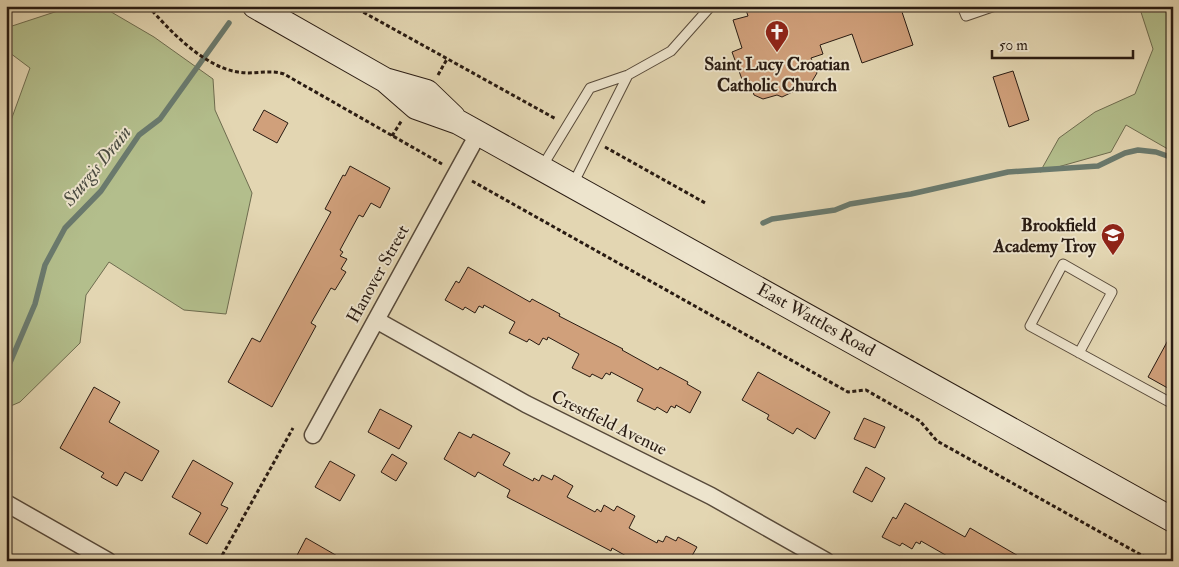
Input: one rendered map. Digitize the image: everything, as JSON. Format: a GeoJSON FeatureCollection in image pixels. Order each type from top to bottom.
{"type":"FeatureCollection","features":[{"type":"Feature","properties":{"kind":"main road","name":"East Wattles Road"},"geometry":{"type":"LineString","coordinates":[[255,6],[385,80],[427,92],[458,122],[478,134],[1173,520]]}},
{"type":"Feature","properties":{"kind":"street","name":"Hanover Street"},"geometry":{"type":"LineString","coordinates":[[313,435],[478,134]]}},
{"type":"Feature","properties":{"kind":"street","name":"Crestfield Avenue"},"geometry":{"type":"LineString","coordinates":[[376,320],[526,404],[711,496],[826,561]]}},
{"type":"Feature","properties":{"kind":"street"},"geometry":{"type":"LineString","coordinates":[[6,503],[108,561]]}},
{"type":"Feature","properties":{"kind":"lane"},"geometry":{"type":"LineString","coordinates":[[541,169],[590,88],[628,75],[671,50],[711,6]]}},
{"type":"Feature","properties":{"kind":"lane"},"geometry":{"type":"LineString","coordinates":[[962,6],[966,16],[994,6]]}},
{"type":"Feature","properties":{"kind":"lane"},"geometry":{"type":"LineString","coordinates":[[571,186],[628,75]]}},
{"type":"Feature","properties":{"kind":"lane"},"geometry":{"type":"LineString","coordinates":[[1079,353],[1112,292],[1064,264],[1030,326],[1079,353],[1173,404]]}},
{"type":"Feature","properties":{"kind":"path"},"geometry":{"type":"LineString","coordinates":[[148,6],[174,35],[194,51],[225,68],[249,73],[274,70],[284,74],[447,167]]}},
{"type":"Feature","properties":{"kind":"path"},"geometry":{"type":"LineString","coordinates":[[352,6],[436,53]]}},
{"type":"Feature","properties":{"kind":"path"},"geometry":{"type":"LineString","coordinates":[[436,78],[447,59]]}},
{"type":"Feature","properties":{"kind":"path"},"geometry":{"type":"LineString","coordinates":[[392,136],[403,119]]}},
{"type":"Feature","properties":{"kind":"path"},"geometry":{"type":"LineString","coordinates":[[467,178],[848,392],[866,390],[920,421],[937,441],[1152,561]]}},
{"type":"Feature","properties":{"kind":"path"},"geometry":{"type":"LineString","coordinates":[[219,561],[292,428]]}},
{"type":"Feature","properties":{"kind":"green space"},"geometry":{"type":"Polygon","coordinates":[[[73,6],[101,6],[154,37],[213,79],[215,110],[252,193],[226,314],[184,310],[109,262],[86,295],[80,343],[20,402],[6,408],[6,134],[30,68],[6,50],[6,28],[73,6]]]}},
{"type":"Feature","properties":{"kind":"green space"},"geometry":{"type":"Polygon","coordinates":[[[1139,6],[1173,6],[1173,152],[1126,125],[1111,152],[1040,172],[1059,138],[1095,112],[1135,94],[1153,49],[1139,6]]]}},
{"type":"Feature","properties":{"kind":"building","name":"Saint Lucy Croatian Catholic Church"},"geometry":{"type":"Polygon","coordinates":[[[756,6],[900,6],[913,45],[862,63],[852,34],[820,45],[823,54],[811,58],[817,73],[811,83],[782,97],[777,95],[763,99],[754,95],[749,80],[743,82],[732,52],[742,48],[733,20],[748,16],[746,10],[756,6]]]}},
{"type":"Feature","properties":{"kind":"building"},"geometry":{"type":"Polygon","coordinates":[[[1013,71],[1029,120],[1009,127],[993,77],[1013,71]]]}},
{"type":"Feature","properties":{"kind":"building"},"geometry":{"type":"Polygon","coordinates":[[[264,110],[288,123],[277,143],[253,130],[264,110]]]}},
{"type":"Feature","properties":{"kind":"building"},"geometry":{"type":"Polygon","coordinates":[[[350,166],[390,188],[380,208],[371,203],[363,217],[359,215],[340,250],[343,252],[340,256],[347,259],[341,269],[346,272],[335,290],[331,288],[311,323],[316,326],[272,407],[228,382],[252,338],[260,342],[331,212],[325,209],[343,175],[345,176],[350,166]]]}},
{"type":"Feature","properties":{"kind":"building"},"geometry":{"type":"Polygon","coordinates":[[[468,267],[530,302],[532,299],[560,314],[559,316],[623,349],[658,370],[660,367],[688,382],[687,384],[701,392],[690,413],[676,405],[675,408],[671,406],[667,413],[657,407],[655,410],[637,401],[643,389],[611,372],[610,375],[606,373],[602,379],[592,374],[590,377],[572,368],[579,354],[548,337],[547,340],[543,338],[539,345],[529,339],[527,342],[509,333],[515,322],[484,305],[483,308],[479,306],[475,313],[465,307],[463,310],[445,300],[456,281],[459,283],[468,267]]]}},
{"type":"Feature","properties":{"kind":"building"},"geometry":{"type":"Polygon","coordinates":[[[1173,331],[1173,391],[1148,377],[1173,331]]]}},
{"type":"Feature","properties":{"kind":"building"},"geometry":{"type":"Polygon","coordinates":[[[758,372],[830,412],[815,439],[797,428],[793,434],[767,419],[769,415],[742,400],[758,372]]]}},
{"type":"Feature","properties":{"kind":"building"},"geometry":{"type":"Polygon","coordinates":[[[94,387],[120,402],[109,422],[159,451],[142,481],[125,472],[117,486],[101,477],[104,473],[60,448],[94,387]]]}},
{"type":"Feature","properties":{"kind":"building"},"geometry":{"type":"Polygon","coordinates":[[[380,409],[412,426],[399,449],[368,432],[380,409]]]}},
{"type":"Feature","properties":{"kind":"building"},"geometry":{"type":"Polygon","coordinates":[[[864,418],[885,427],[875,448],[854,439],[864,418]]]}},
{"type":"Feature","properties":{"kind":"building"},"geometry":{"type":"Polygon","coordinates":[[[459,432],[471,438],[473,434],[510,453],[503,465],[533,481],[534,478],[539,481],[542,475],[552,480],[554,475],[573,486],[567,497],[595,512],[597,509],[601,512],[604,505],[614,511],[617,506],[635,516],[629,528],[657,543],[658,540],[663,542],[666,536],[676,541],[678,537],[697,547],[689,561],[635,561],[612,548],[611,551],[507,497],[510,490],[478,472],[475,477],[444,459],[459,432]]]}},
{"type":"Feature","properties":{"kind":"building"},"geometry":{"type":"Polygon","coordinates":[[[392,454],[407,463],[396,481],[381,472],[392,454]]]}},
{"type":"Feature","properties":{"kind":"building"},"geometry":{"type":"Polygon","coordinates":[[[193,460],[233,483],[221,505],[228,508],[207,544],[189,534],[201,513],[172,497],[193,460]]]}},
{"type":"Feature","properties":{"kind":"building"},"geometry":{"type":"Polygon","coordinates":[[[330,461],[355,475],[340,501],[315,487],[330,461]]]}},
{"type":"Feature","properties":{"kind":"building"},"geometry":{"type":"Polygon","coordinates":[[[866,467],[885,478],[872,502],[853,492],[866,467]]]}},
{"type":"Feature","properties":{"kind":"building"},"geometry":{"type":"Polygon","coordinates":[[[905,503],[965,537],[970,528],[1027,561],[956,561],[921,541],[920,544],[916,542],[912,549],[902,543],[900,546],[882,537],[893,517],[896,519],[905,503]]]}},
{"type":"Feature","properties":{"kind":"building"},"geometry":{"type":"Polygon","coordinates":[[[306,538],[346,561],[294,561],[306,538]]]}},
{"type":"Feature","properties":{"kind":"waterway","name":"Sturgis Drain"},"geometry":{"type":"LineString","coordinates":[[6,372],[35,304],[45,265],[65,228],[101,191],[139,135],[160,119],[229,23]]}},
{"type":"Feature","properties":{"kind":"waterway"},"geometry":{"type":"LineString","coordinates":[[763,223],[772,219],[835,210],[850,204],[911,194],[1008,172],[1098,166],[1125,153],[1138,150],[1156,152],[1173,158]]}},
{"type":"Feature","properties":{"kind":"place","name":"Saint Lucy Croatian Catholic Church"},"geometry":{"type":"Point","coordinates":[777,53]}},
{"type":"Feature","properties":{"kind":"place","name":"Brookfield Academy Troy"},"geometry":{"type":"Point","coordinates":[1113,256]}}]}
